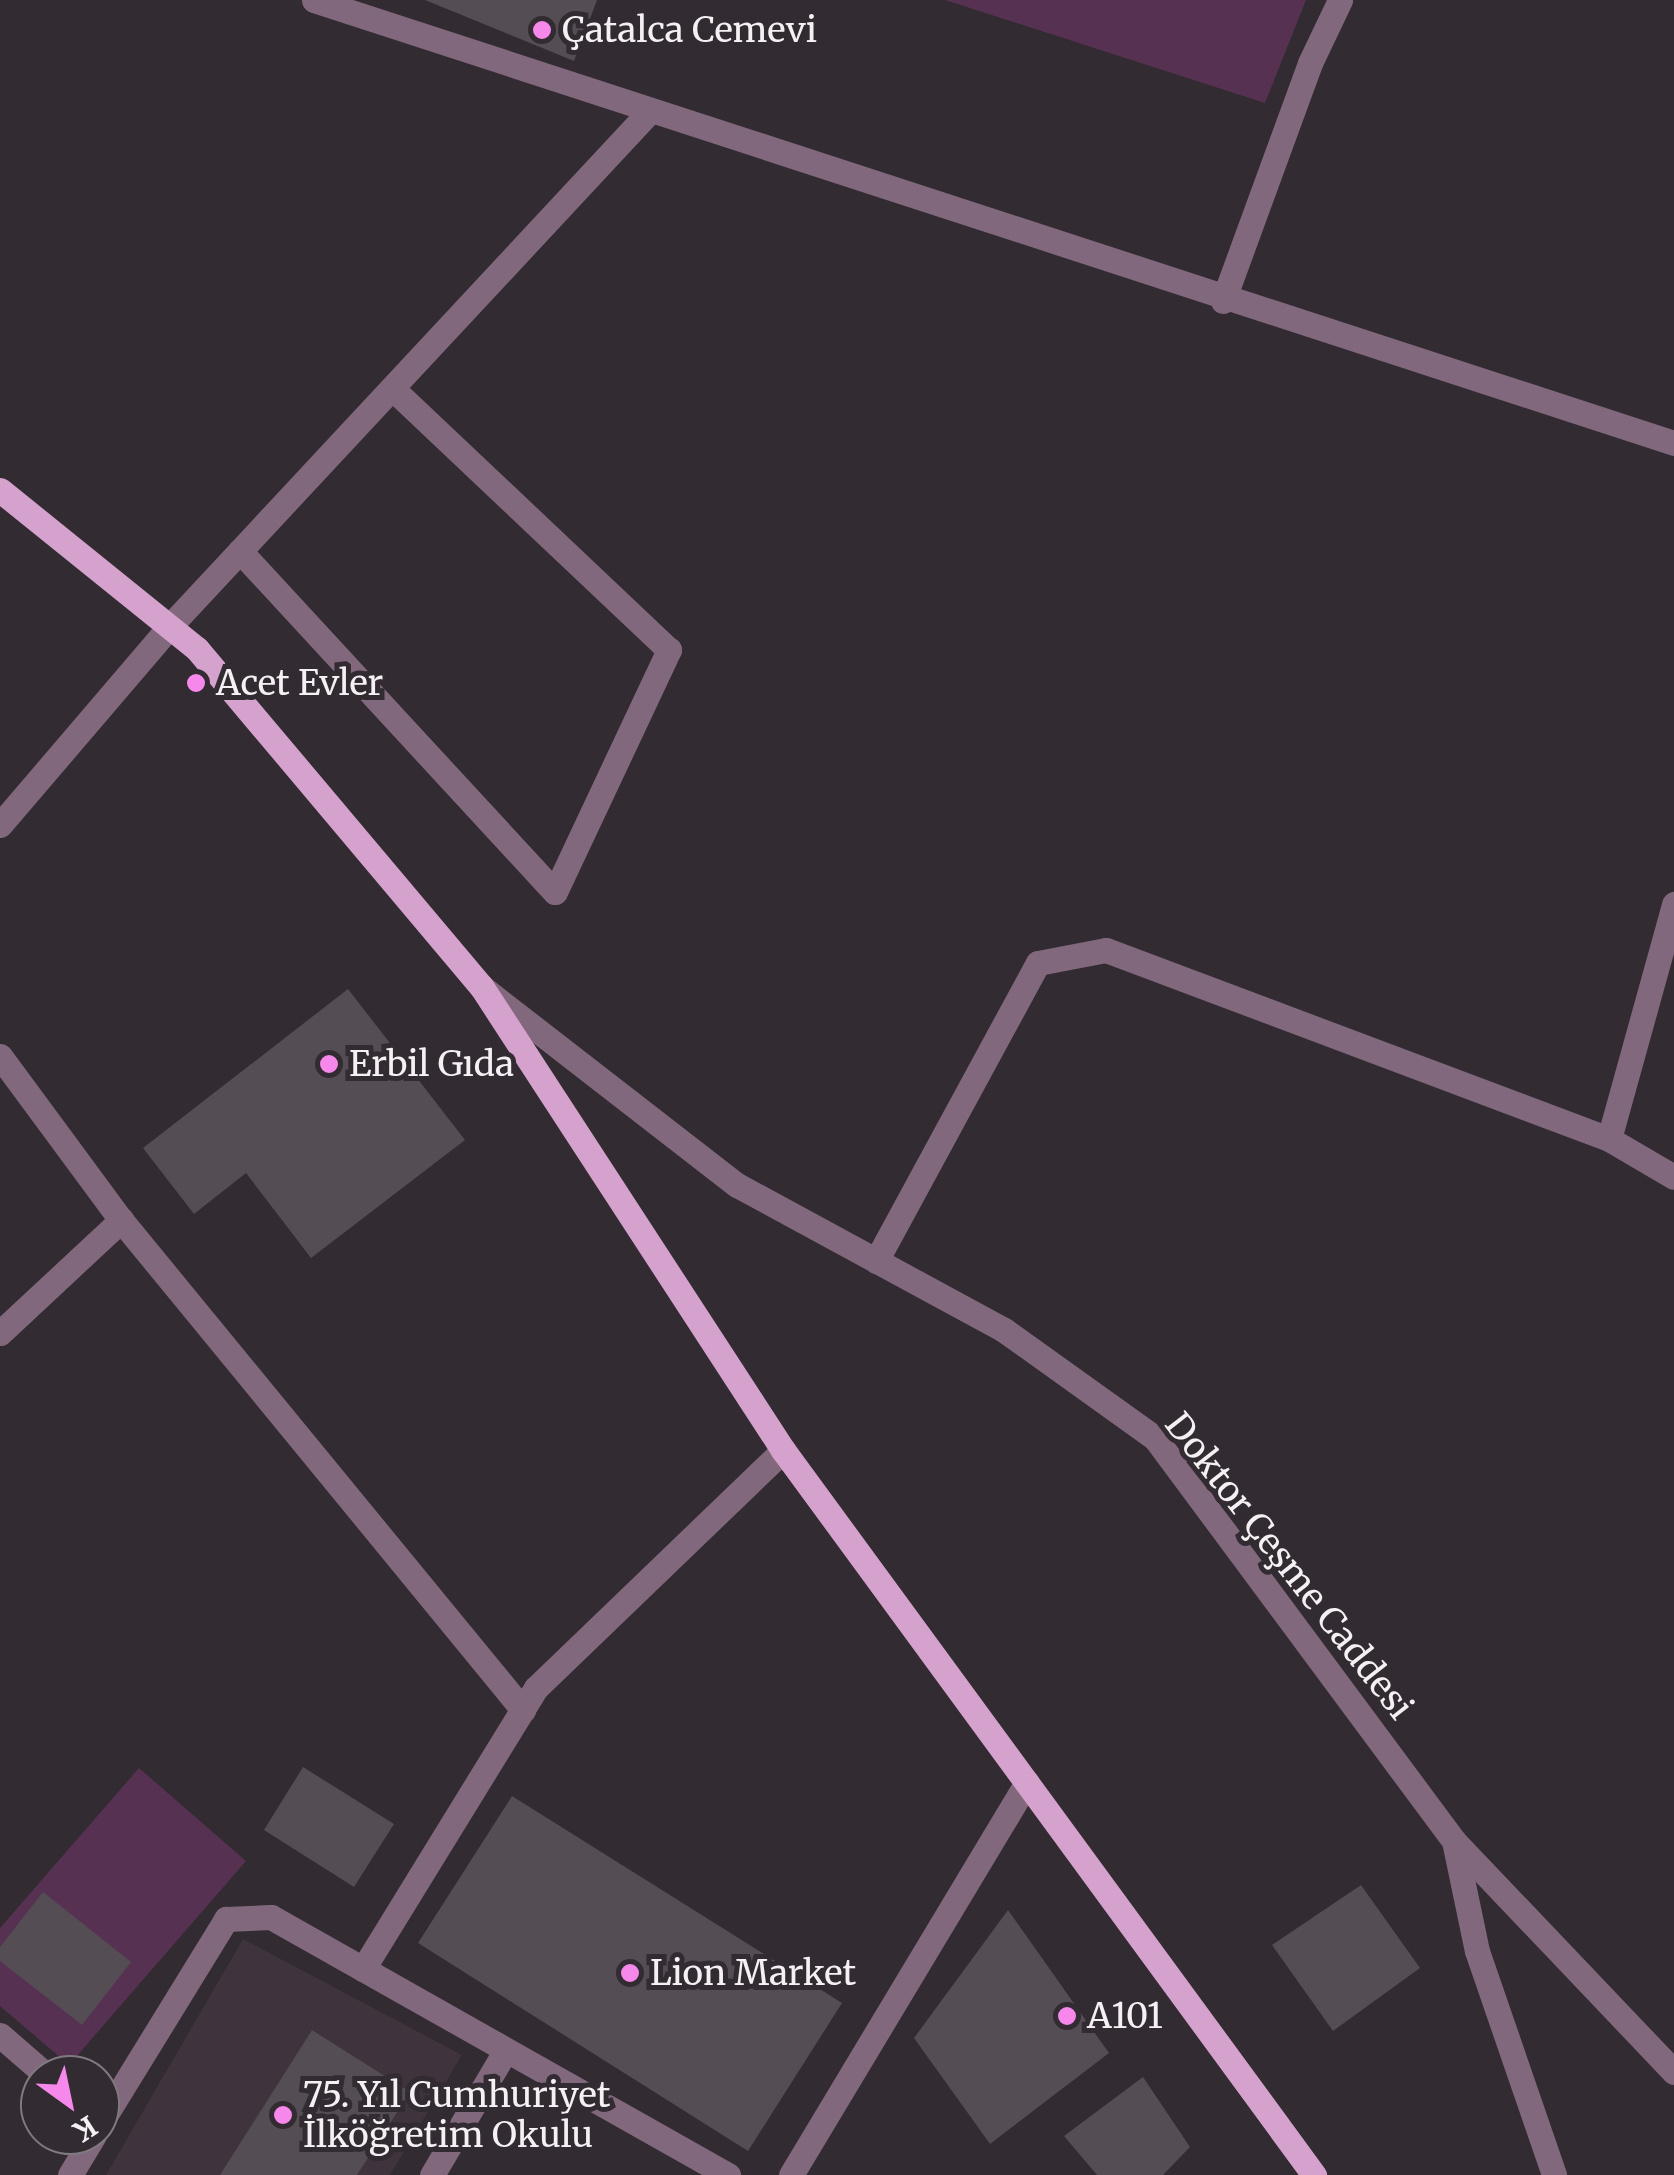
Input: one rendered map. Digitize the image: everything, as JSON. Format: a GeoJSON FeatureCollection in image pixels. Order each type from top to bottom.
{"type":"FeatureCollection","features":[{"type":"Feature","properties":{"kind":"main road"},"geometry":{"type":"LineString","coordinates":[[0,490],[197,649],[481,986],[783,1450],[1314,2175]]}},
{"type":"Feature","properties":{"kind":"street"},"geometry":{"type":"LineString","coordinates":[[314,0],[1223,300],[1674,443]]}},
{"type":"Feature","properties":{"kind":"street"},"geometry":{"type":"LineString","coordinates":[[1223,300],[1310,64],[1340,0]]}},
{"type":"Feature","properties":{"kind":"street"},"geometry":{"type":"LineString","coordinates":[[0,825],[170,627],[650,111]]}},
{"type":"Feature","properties":{"kind":"street"},"geometry":{"type":"LineString","coordinates":[[240,551],[555,892],[670,650],[392,388]]}},
{"type":"Feature","properties":{"kind":"street"},"geometry":{"type":"LineString","coordinates":[[1609,1139],[1674,904]]}},
{"type":"Feature","properties":{"kind":"street"},"geometry":{"type":"LineString","coordinates":[[876,1261],[1038,964],[1106,950],[1609,1139],[1674,1177]]}},
{"type":"Feature","properties":{"kind":"street","name":"Doktor Çeşme Caddesi"},"geometry":{"type":"LineString","coordinates":[[481,986],[737,1185],[1004,1330],[1155,1438],[1454,1841],[1674,2072]]}},
{"type":"Feature","properties":{"kind":"street"},"geometry":{"type":"LineString","coordinates":[[0,1056],[121,1220],[523,1710]]}},
{"type":"Feature","properties":{"kind":"street"},"geometry":{"type":"LineString","coordinates":[[0,1333],[121,1220]]}},
{"type":"Feature","properties":{"kind":"street"},"geometry":{"type":"LineString","coordinates":[[363,1969],[536,1688],[783,1450]]}},
{"type":"Feature","properties":{"kind":"street"},"geometry":{"type":"LineString","coordinates":[[792,2175],[1027,1783]]}},
{"type":"Feature","properties":{"kind":"street"},"geometry":{"type":"LineString","coordinates":[[1454,1841],[1477,1952],[1554,2175]]}},
{"type":"Feature","properties":{"kind":"street"},"geometry":{"type":"LineString","coordinates":[[120,2091],[226,1919],[271,1917],[728,2175]]}},
{"type":"Feature","properties":{"kind":"street"},"geometry":{"type":"LineString","coordinates":[[0,2035],[23,2055]]}},
{"type":"Feature","properties":{"kind":"street"},"geometry":{"type":"LineString","coordinates":[[432,2175],[506,2050]]}},
{"type":"Feature","properties":{"kind":"shaded area"},"geometry":{"type":"Polygon","coordinates":[[[945,0],[1306,0],[1265,103],[945,0]]]}},
{"type":"Feature","properties":{"kind":"shaded area"},"geometry":{"type":"Polygon","coordinates":[[[139,1768],[246,1861],[78,2055],[57,2055],[0,2006],[0,1928],[139,1768]]]}},
{"type":"Feature","properties":{"kind":"shaded area","name":"75. Yıl Cumhuriyet İlköğretim Okulu"},"geometry":{"type":"Polygon","coordinates":[[[243,1939],[462,2055],[390,2175],[106,2175],[243,1939]]]}},
{"type":"Feature","properties":{"kind":"building","name":"Çatalca Cemevi"},"geometry":{"type":"Polygon","coordinates":[[[425,0],[597,0],[574,61],[425,0]]]}},
{"type":"Feature","properties":{"kind":"building","name":"Erbil Gıda"},"geometry":{"type":"Polygon","coordinates":[[[348,989],[465,1140],[311,1258],[246,1173],[194,1214],[143,1148],[348,989]]]}},
{"type":"Feature","properties":{"kind":"building"},"geometry":{"type":"Polygon","coordinates":[[[303,1767],[394,1824],[354,1887],[264,1830],[303,1767]]]}},
{"type":"Feature","properties":{"kind":"building","name":"Lion Market"},"geometry":{"type":"Polygon","coordinates":[[[512,1796],[842,2003],[748,2151],[418,1943],[512,1796]]]}},
{"type":"Feature","properties":{"kind":"building"},"geometry":{"type":"Polygon","coordinates":[[[1361,1885],[1420,1968],[1333,2031],[1272,1945],[1361,1885]]]}},
{"type":"Feature","properties":{"kind":"building"},"geometry":{"type":"Polygon","coordinates":[[[43,1892],[131,1962],[82,2025],[0,1961],[0,1947],[43,1892]]]}},
{"type":"Feature","properties":{"kind":"building"},"geometry":{"type":"Polygon","coordinates":[[[1008,1910],[1109,2053],[990,2144],[914,2038],[1008,1910]]]}},
{"type":"Feature","properties":{"kind":"building"},"geometry":{"type":"Polygon","coordinates":[[[312,2030],[410,2092],[357,2175],[220,2175],[312,2030]]]}},
{"type":"Feature","properties":{"kind":"building"},"geometry":{"type":"Polygon","coordinates":[[[1143,2077],[1190,2147],[1163,2175],[1097,2175],[1064,2136],[1143,2077]]]}},
{"type":"Feature","properties":{"kind":"place","name":"Çatalca Cemevi"},"geometry":{"type":"Point","coordinates":[542,30]}},
{"type":"Feature","properties":{"kind":"place","name":"Acet Evler"},"geometry":{"type":"Point","coordinates":[196,683]}},
{"type":"Feature","properties":{"kind":"place","name":"Erbil Gıda"},"geometry":{"type":"Point","coordinates":[329,1064]}},
{"type":"Feature","properties":{"kind":"place","name":"Lion Market"},"geometry":{"type":"Point","coordinates":[630,1973]}},
{"type":"Feature","properties":{"kind":"place","name":"A101"},"geometry":{"type":"Point","coordinates":[1067,2016]}},
{"type":"Feature","properties":{"kind":"place","name":"75. Yıl Cumhuriyet İlköğretim Okulu"},"geometry":{"type":"Point","coordinates":[283,2115]}}]}
